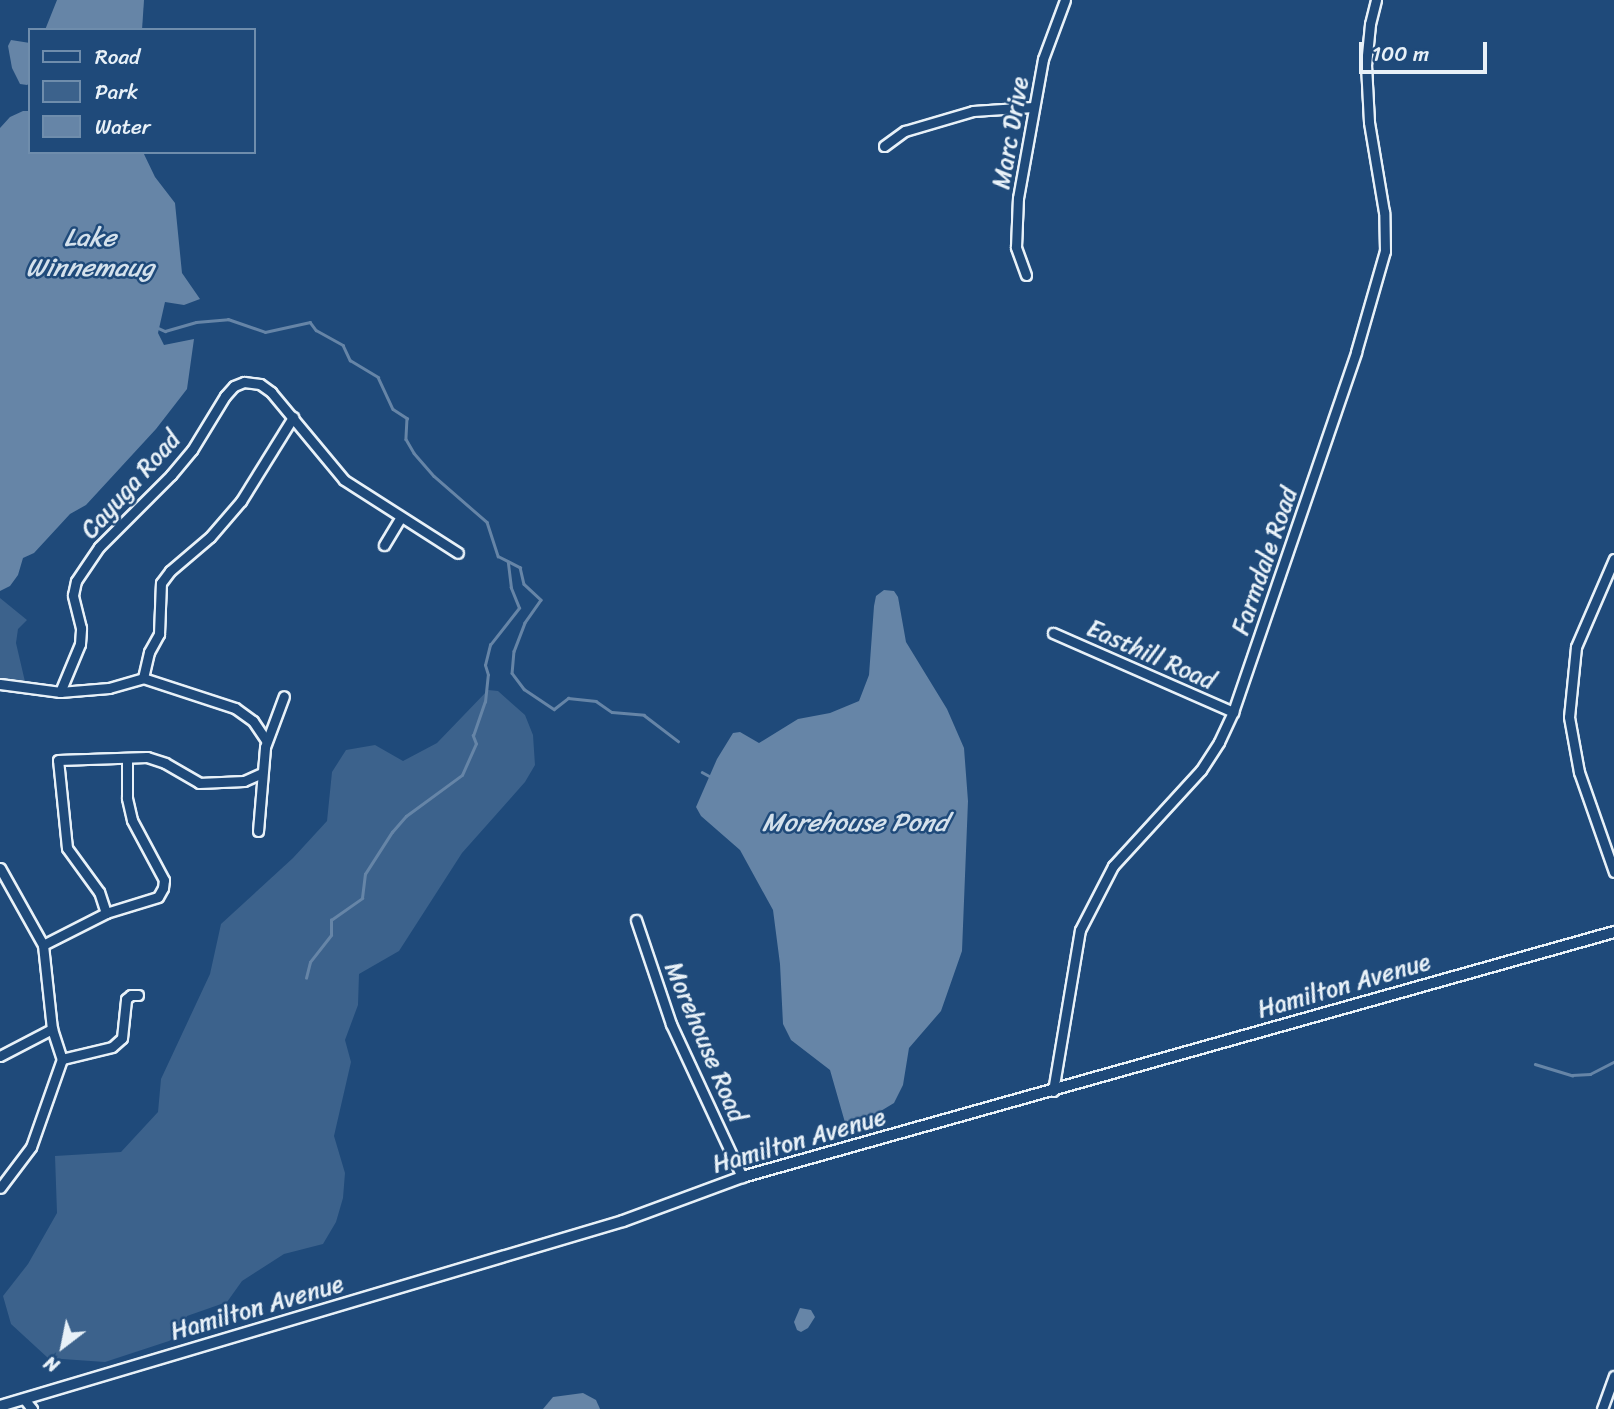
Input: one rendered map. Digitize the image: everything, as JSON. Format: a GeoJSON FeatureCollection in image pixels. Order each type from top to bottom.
{"type":"FeatureCollection","features":[{"type":"Feature","properties":{"kind":"street","name":"Marc Drive"},"geometry":{"type":"LineString","coordinates":[[1026,275],[1016,247],[1018,198],[1043,59],[1065,0]]}},
{"type":"Feature","properties":{"kind":"street","name":"Farmdale Road"},"geometry":{"type":"LineString","coordinates":[[1054,1091],[1080,930],[1112,866],[1201,770],[1219,742],[1233,712],[1356,352],[1385,251],[1384,212],[1369,122],[1366,65],[1370,24],[1376,0]]}},
{"type":"Feature","properties":{"kind":"street"},"geometry":{"type":"LineString","coordinates":[[884,146],[905,131],[973,111],[1033,107]]}},
{"type":"Feature","properties":{"kind":"street","name":"Cayuga Road"},"geometry":{"type":"LineString","coordinates":[[60,692],[80,644],[81,628],[73,595],[76,581],[99,547],[171,475],[192,450],[225,396],[234,386],[244,382],[260,384],[293,416],[344,480],[458,553]]}},
{"type":"Feature","properties":{"kind":"street"},"geometry":{"type":"LineString","coordinates":[[144,678],[149,652],[159,634],[161,583],[170,571],[210,537],[241,501],[293,416]]}},
{"type":"Feature","properties":{"kind":"street"},"geometry":{"type":"LineString","coordinates":[[384,545],[400,518]]}},
{"type":"Feature","properties":{"kind":"street"},"geometry":{"type":"LineString","coordinates":[[1614,559],[1576,647],[1569,717],[1579,772],[1614,872]]}},
{"type":"Feature","properties":{"kind":"street","name":"Easthill Road"},"geometry":{"type":"LineString","coordinates":[[1053,633],[1233,712]]}},
{"type":"Feature","properties":{"kind":"street"},"geometry":{"type":"LineString","coordinates":[[0,684],[60,692],[109,688],[144,678],[235,708],[253,721],[266,740]]}},
{"type":"Feature","properties":{"kind":"street"},"geometry":{"type":"LineString","coordinates":[[258,831],[266,740],[284,696]]}},
{"type":"Feature","properties":{"kind":"street"},"geometry":{"type":"LineString","coordinates":[[106,913],[99,892],[67,848],[58,760],[147,757],[165,762],[199,783],[244,781],[262,773]]}},
{"type":"Feature","properties":{"kind":"street"},"geometry":{"type":"LineString","coordinates":[[43,945],[106,913],[158,897],[163,888],[164,880],[132,820],[127,798],[127,758]]}},
{"type":"Feature","properties":{"kind":"street"},"geometry":{"type":"LineString","coordinates":[[0,869],[43,945],[52,1030],[62,1059],[31,1147],[0,1188]]}},
{"type":"Feature","properties":{"kind":"street","name":"Morehouse Road"},"geometry":{"type":"LineString","coordinates":[[636,920],[671,1024],[741,1177]]}},
{"type":"Feature","properties":{"kind":"street","name":"Hamilton Avenue"},"geometry":{"type":"LineString","coordinates":[[0,1406],[623,1221],[741,1177],[1614,932]]}},
{"type":"Feature","properties":{"kind":"street"},"geometry":{"type":"LineString","coordinates":[[62,1059],[112,1047],[122,1038],[126,999],[131,995],[138,995]]}},
{"type":"Feature","properties":{"kind":"street"},"geometry":{"type":"LineString","coordinates":[[0,1056],[52,1030]]}},
{"type":"Feature","properties":{"kind":"street"},"geometry":{"type":"LineString","coordinates":[[1602,1409],[1614,1376]]}},
{"type":"Feature","properties":{"kind":"street"},"geometry":{"type":"LineString","coordinates":[[24,1399],[32,1409]]}},
{"type":"Feature","properties":{"kind":"green space"},"geometry":{"type":"Polygon","coordinates":[[[0,598],[27,620],[18,629],[16,643],[26,686],[0,687],[0,598]]]}},
{"type":"Feature","properties":{"kind":"green space"},"geometry":{"type":"Polygon","coordinates":[[[488,690],[498,691],[525,715],[533,735],[535,765],[525,782],[462,853],[399,951],[359,974],[358,1005],[345,1040],[351,1062],[334,1136],[345,1173],[343,1198],[336,1222],[323,1244],[284,1254],[242,1281],[227,1302],[187,1316],[177,1336],[169,1341],[105,1362],[48,1358],[11,1324],[3,1296],[28,1264],[57,1213],[55,1156],[121,1152],[158,1112],[161,1079],[210,974],[221,924],[293,858],[327,821],[332,772],[346,750],[375,745],[403,761],[437,743],[488,690]]]}},
{"type":"Feature","properties":{"kind":"water"},"geometry":{"type":"Polygon","coordinates":[[[57,0],[144,0],[142,28],[46,28],[57,0]]]}},
{"type":"Feature","properties":{"kind":"water"},"geometry":{"type":"Polygon","coordinates":[[[11,40],[28,43],[27,85],[20,84],[12,68],[8,46],[11,40]]]}},
{"type":"Feature","properties":{"kind":"water","name":"Lake Winnemaug"},"geometry":{"type":"Polygon","coordinates":[[[28,111],[28,154],[144,154],[155,177],[175,203],[182,273],[200,299],[184,305],[165,302],[158,333],[164,345],[194,339],[187,389],[156,429],[86,505],[70,514],[34,553],[23,558],[18,575],[10,586],[0,591],[0,128],[10,117],[28,111]]]}},
{"type":"Feature","properties":{"kind":"water","name":"Morehouse Pond"},"geometry":{"type":"Polygon","coordinates":[[[884,590],[894,591],[898,597],[906,642],[947,709],[964,748],[968,801],[962,951],[941,1011],[909,1048],[903,1085],[894,1103],[856,1126],[846,1126],[830,1070],[791,1040],[783,1024],[780,964],[773,910],[740,850],[701,816],[696,807],[717,759],[733,733],[740,732],[759,743],[798,719],[830,713],[859,701],[869,675],[876,596],[884,590]]]}},
{"type":"Feature","properties":{"kind":"water"},"geometry":{"type":"Polygon","coordinates":[[[800,1308],[811,1310],[815,1317],[808,1328],[801,1332],[797,1330],[794,1322],[800,1308]]]}},
{"type":"Feature","properties":{"kind":"water"},"geometry":{"type":"Polygon","coordinates":[[[583,1393],[596,1400],[600,1409],[543,1409],[553,1397],[583,1393]]]}},
{"type":"Feature","properties":{"kind":"waterway"},"geometry":{"type":"LineString","coordinates":[[158,328],[165,331],[196,322],[228,319],[265,332],[310,322],[316,330],[343,345],[350,360],[378,377],[393,409],[407,418],[406,439],[414,453],[434,476],[487,522],[498,556],[520,567],[524,584],[541,600],[525,623],[514,651],[512,673],[524,689],[554,709],[568,698],[596,701],[612,712],[644,715],[678,741]]}},
{"type":"Feature","properties":{"kind":"waterway"},"geometry":{"type":"LineString","coordinates":[[306,978],[310,962],[331,935],[331,920],[362,898],[365,874],[392,832],[406,816],[462,775],[476,744],[473,736],[485,702],[488,675],[485,665],[490,645],[519,608],[511,588],[508,562]]}},
{"type":"Feature","properties":{"kind":"waterway"},"geometry":{"type":"LineString","coordinates":[[702,772],[711,777]]}},
{"type":"Feature","properties":{"kind":"waterway"},"geometry":{"type":"LineString","coordinates":[[1535,1064],[1572,1075],[1590,1074],[1614,1062]]}}]}
